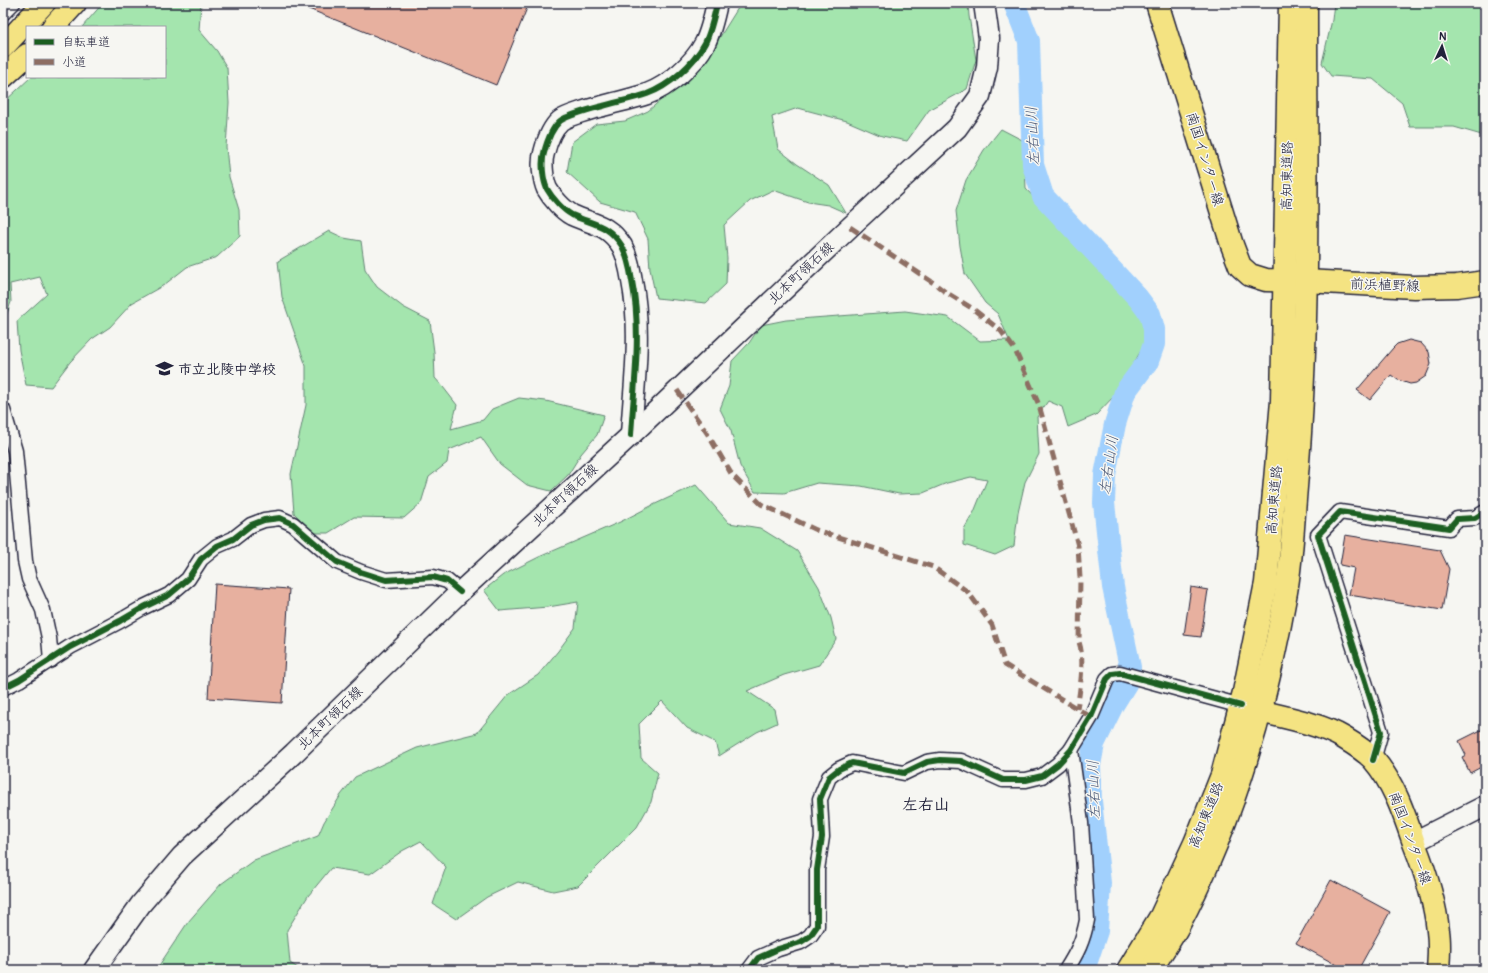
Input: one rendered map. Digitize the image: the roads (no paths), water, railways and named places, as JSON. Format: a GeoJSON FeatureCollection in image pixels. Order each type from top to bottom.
{"type":"FeatureCollection","features":[{"type":"Feature","properties":{"kind":"main road"},"geometry":{"type":"LineString","coordinates":[[3,47],[44,3]]}},
{"type":"Feature","properties":{"kind":"main road"},"geometry":{"type":"LineString","coordinates":[[54,26],[75,3]]}},
{"type":"Feature","properties":{"kind":"main road"},"geometry":{"type":"LineString","coordinates":[[631,434],[638,322],[630,266],[623,248],[614,235],[601,226],[571,214],[547,189],[544,175],[543,155],[550,135],[561,120],[592,109],[647,94],[668,84],[689,65],[704,44],[713,22],[717,3]]}},
{"type":"Feature","properties":{"kind":"main road","name":"北本町領石線"},"geometry":{"type":"LineString","coordinates":[[94,970],[141,904],[182,856],[294,753],[460,592],[631,434],[956,128],[980,96],[988,67],[990,38],[984,3]]}},
{"type":"Feature","properties":{"kind":"main road","name":"南国インター線"},"geometry":{"type":"LineString","coordinates":[[1157,3],[1232,245],[1240,266],[1250,275],[1266,280],[1296,280]]}},
{"type":"Feature","properties":{"kind":"main road","name":"高知東道路"},"geometry":{"type":"LineString","coordinates":[[1290,3],[1296,280]]}},
{"type":"Feature","properties":{"kind":"main road","name":"高知東道路"},"geometry":{"type":"LineString","coordinates":[[1150,970],[1176,929],[1212,855],[1240,782],[1266,584],[1282,401],[1296,280],[1306,3]]}},
{"type":"Feature","properties":{"kind":"main road"},"geometry":{"type":"LineString","coordinates":[[3,77],[26,56]]}},
{"type":"Feature","properties":{"kind":"main road","name":"前浜植野線"},"geometry":{"type":"LineString","coordinates":[[1296,280],[1414,287],[1457,286],[1485,282]]}},
{"type":"Feature","properties":{"kind":"main road","name":"南国インター線"},"geometry":{"type":"LineString","coordinates":[[1250,709],[1306,723],[1343,737],[1360,748],[1373,760],[1396,795],[1423,865],[1434,908],[1439,938],[1438,970]]}},
{"type":"Feature","properties":{"kind":"main road","name":"高知東道路"},"geometry":{"type":"LineString","coordinates":[[1128,970],[1161,916],[1195,843],[1250,709]]}},
{"type":"Feature","properties":{"kind":"main road"},"geometry":{"type":"LineString","coordinates":[[1414,842],[1485,806]]}},
{"type":"Feature","properties":{"kind":"street"},"geometry":{"type":"LineString","coordinates":[[3,13],[13,3]]}},
{"type":"Feature","properties":{"kind":"street"},"geometry":{"type":"LineString","coordinates":[[3,410],[15,451],[25,561],[29,579],[43,610],[49,638],[51,660]]}},
{"type":"Feature","properties":{"kind":"street"},"geometry":{"type":"LineString","coordinates":[[1373,760],[1381,732],[1318,535],[1340,512],[1449,528],[1457,519],[1475,518],[1485,512]]}},
{"type":"Feature","properties":{"kind":"street"},"geometry":{"type":"LineString","coordinates":[[3,688],[19,680],[70,647],[169,595],[188,579],[201,559],[217,546],[233,540],[251,525],[264,520],[280,518],[293,524],[337,562],[361,572],[386,580],[433,577],[447,581],[460,592]]}},
{"type":"Feature","properties":{"kind":"street"},"geometry":{"type":"LineString","coordinates":[[749,970],[758,958],[778,949],[801,942],[810,936],[817,926],[817,870],[822,837],[820,799],[829,777],[839,769],[852,763],[904,772],[927,762],[940,760],[961,761],[1003,780],[1026,780],[1042,776],[1058,764],[1071,750],[1091,717],[1106,679],[1112,674],[1120,674],[1250,709]]}},
{"type":"Feature","properties":{"kind":"street"},"geometry":{"type":"LineString","coordinates":[[1066,970],[1078,950],[1084,936],[1087,920],[1081,823],[1071,750]]}},
{"type":"Feature","properties":{"kind":"waterway","name":"左右山川"},"geometry":{"type":"LineString","coordinates":[[1014,3],[1029,41],[1033,165],[1043,196],[1138,298],[1150,314],[1154,329],[1154,344],[1148,361],[1125,392],[1115,424],[1105,475],[1104,503],[1113,587],[1130,667],[1126,684],[1113,705],[1094,744],[1090,765],[1091,801],[1100,883],[1097,931],[1087,961],[1082,970]]}},
{"type":"Feature","properties":{"kind":"place","name":"市立北陵中学校"},"geometry":{"type":"Point","coordinates":[165,369]}},
{"type":"Feature","properties":{"kind":"district","name":"左右山"},"geometry":{"type":"Point","coordinates":[926,805]}}]}
